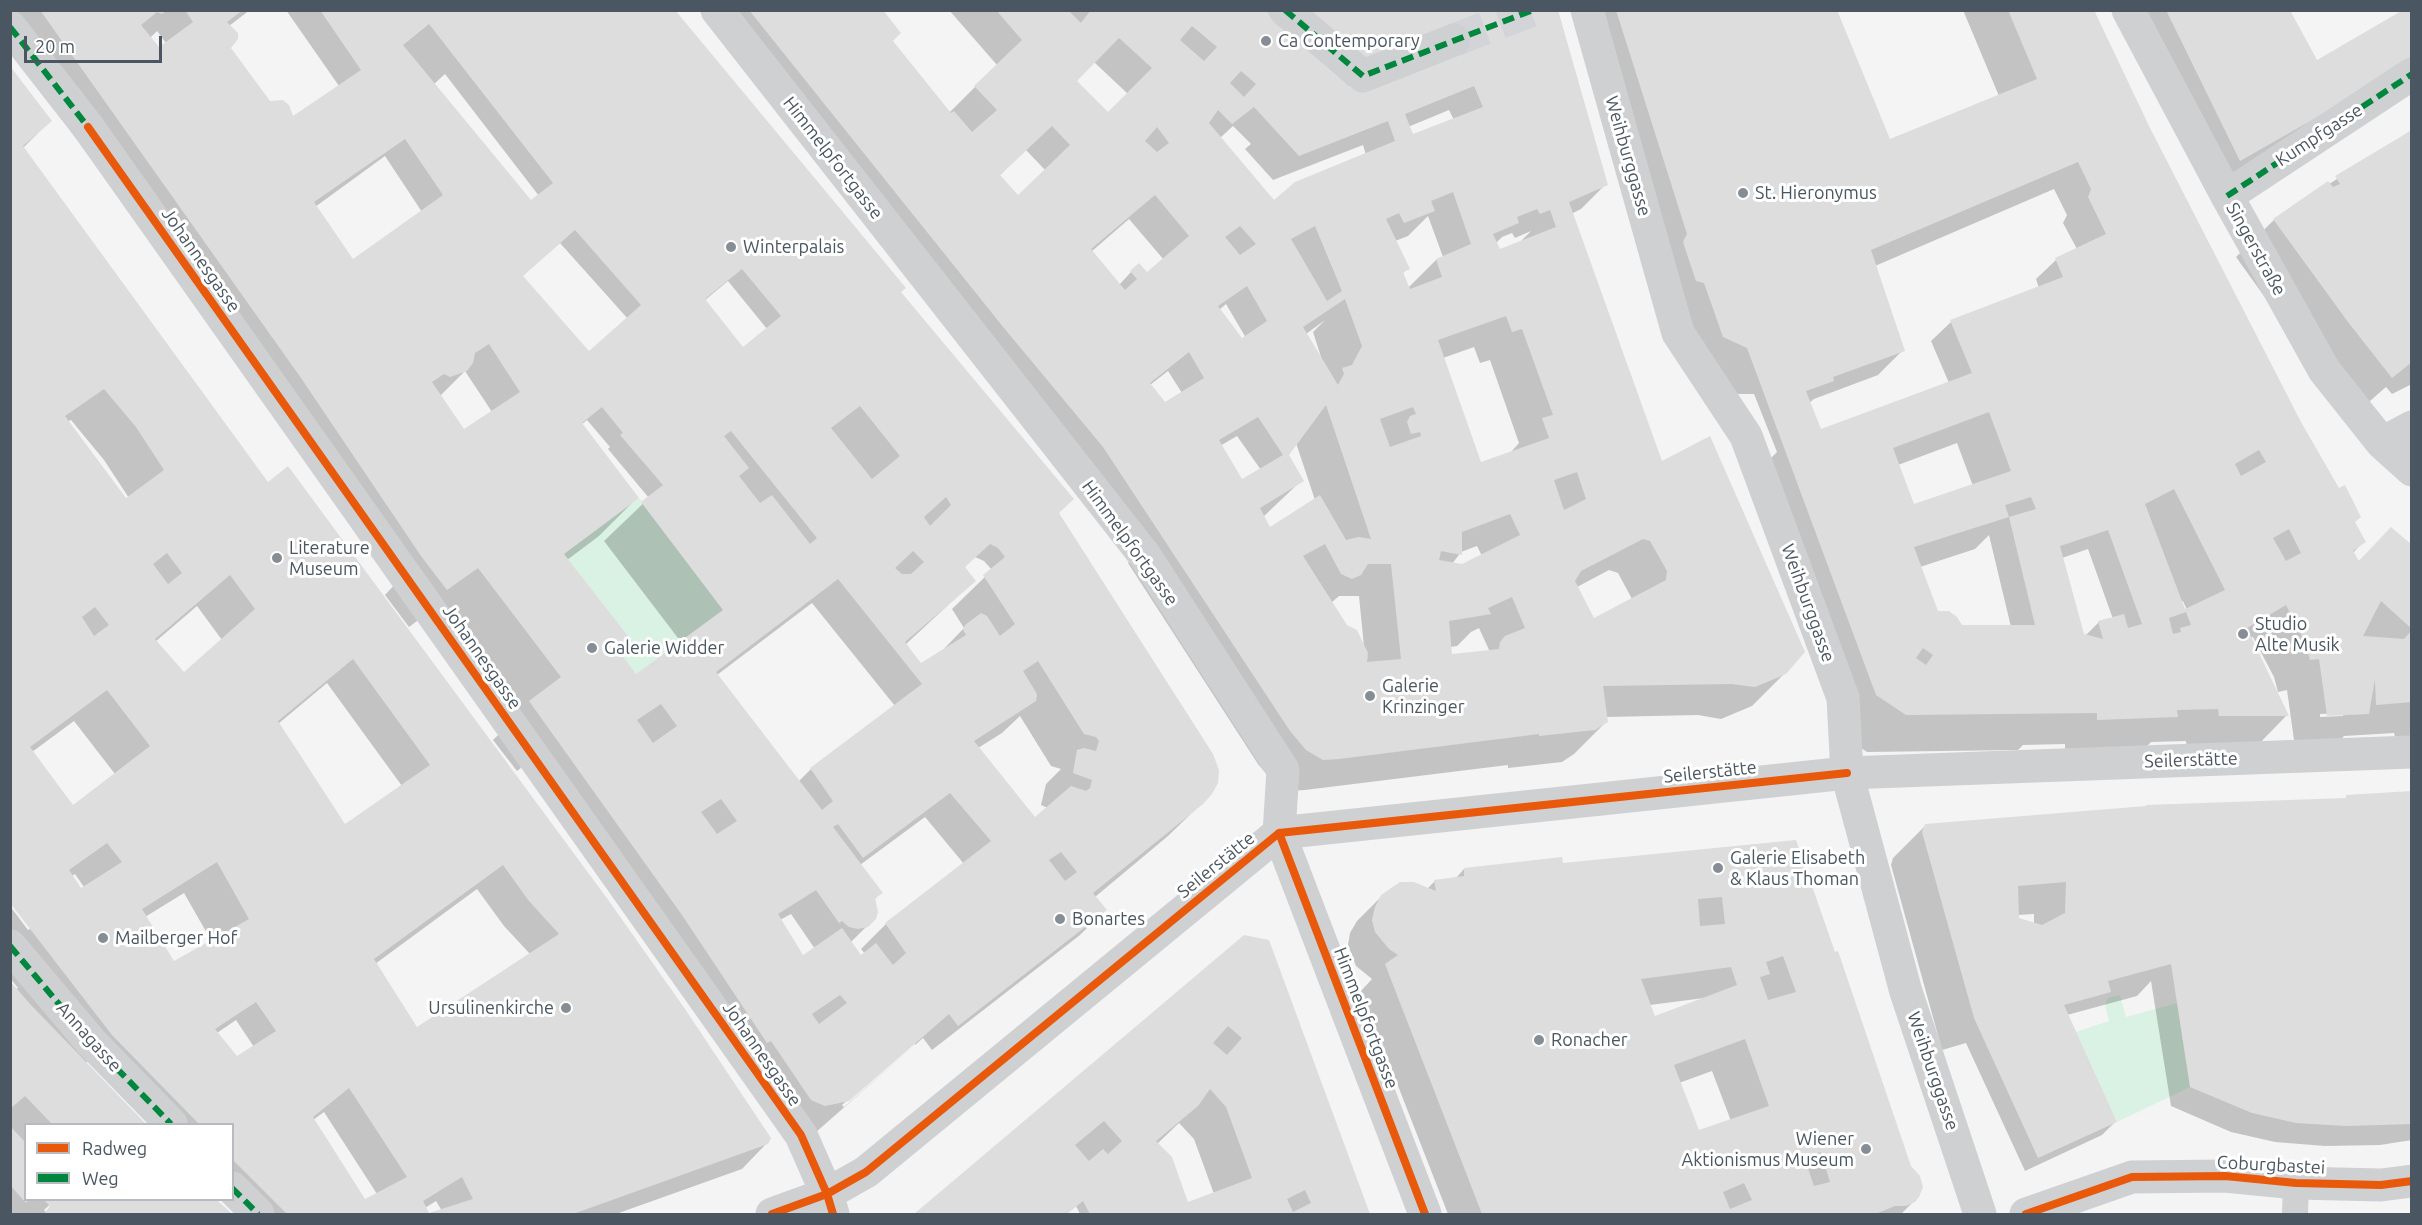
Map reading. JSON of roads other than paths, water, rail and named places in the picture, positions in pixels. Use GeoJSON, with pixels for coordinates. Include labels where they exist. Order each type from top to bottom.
{"type":"FeatureCollection","features":[{"type":"Feature","properties":{"kind":"street","name":"Himmelpfortgasse"},"geometry":{"type":"LineString","coordinates":[[717,10],[1145,556],[1283,770],[1279,833],[1425,1215]]}},
{"type":"Feature","properties":{"kind":"street"},"geometry":{"type":"LineString","coordinates":[[1285,10],[1363,76],[1454,40]]}},
{"type":"Feature","properties":{"kind":"street","name":"Weihburggasse"},"geometry":{"type":"LineString","coordinates":[[1587,10],[1678,333],[1746,436],[1843,698],[1847,773],[1906,992],[1980,1215]]}},
{"type":"Feature","properties":{"kind":"street","name":"Singerstraße"},"geometry":{"type":"LineString","coordinates":[[2128,10],[2227,196],[2324,370],[2382,443],[2412,470]]}},
{"type":"Feature","properties":{"kind":"street","name":"Johannesgasse"},"geometry":{"type":"LineString","coordinates":[[10,27],[88,127],[801,1135],[830,1204]]}},
{"type":"Feature","properties":{"kind":"street","name":"Kumpfgasse"},"geometry":{"type":"LineString","coordinates":[[2227,196],[2412,74]]}},
{"type":"Feature","properties":{"kind":"street"},"geometry":{"type":"LineString","coordinates":[[2382,443],[2412,427]]}},
{"type":"Feature","properties":{"kind":"street","name":"Seilerstätte"},"geometry":{"type":"LineString","coordinates":[[772,1215],[830,1204],[1279,833],[1847,773],[2412,752]]}},
{"type":"Feature","properties":{"kind":"street","name":"Annagasse"},"geometry":{"type":"LineString","coordinates":[[10,946],[91,1042],[169,1123]]}},
{"type":"Feature","properties":{"kind":"street","name":"Coburgbastei"},"geometry":{"type":"LineString","coordinates":[[2026,1215],[2132,1177],[2225,1176],[2295,1199],[2412,1181]]}},
{"type":"Feature","properties":{"kind":"street"},"geometry":{"type":"LineString","coordinates":[[234,1190],[258,1215]]}},
{"type":"Feature","properties":{"kind":"tunnel"},"geometry":{"type":"LineString","coordinates":[[1454,40],[1533,10]]}},
{"type":"Feature","properties":{"kind":"place","name":"Ca Contemporary"},"geometry":{"type":"Point","coordinates":[1266,41]}},
{"type":"Feature","properties":{"kind":"place","name":"St. Hieronymus"},"geometry":{"type":"Point","coordinates":[1743,193]}},
{"type":"Feature","properties":{"kind":"place","name":"Winterpalais"},"geometry":{"type":"Point","coordinates":[731,247]}},
{"type":"Feature","properties":{"kind":"place","name":"Literature Museum"},"geometry":{"type":"Point","coordinates":[277,558]}},
{"type":"Feature","properties":{"kind":"place","name":"Studio Alte Musik"},"geometry":{"type":"Point","coordinates":[2243,634]}},
{"type":"Feature","properties":{"kind":"place","name":"Galerie Widder"},"geometry":{"type":"Point","coordinates":[592,648]}},
{"type":"Feature","properties":{"kind":"place","name":"Galerie Krinzinger"},"geometry":{"type":"Point","coordinates":[1370,696]}},
{"type":"Feature","properties":{"kind":"place","name":"Galerie Elisabeth & Klaus Thoman"},"geometry":{"type":"Point","coordinates":[1718,868]}},
{"type":"Feature","properties":{"kind":"place","name":"Bonartes"},"geometry":{"type":"Point","coordinates":[1060,919]}},
{"type":"Feature","properties":{"kind":"place","name":"Mailberger Hof"},"geometry":{"type":"Point","coordinates":[103,938]}},
{"type":"Feature","properties":{"kind":"place","name":"Ursulinenkirche"},"geometry":{"type":"Point","coordinates":[566,1008]}},
{"type":"Feature","properties":{"kind":"place","name":"Ronacher"},"geometry":{"type":"Point","coordinates":[1539,1040]}},
{"type":"Feature","properties":{"kind":"place","name":"Wiener Aktionismus Museum"},"geometry":{"type":"Point","coordinates":[1866,1149]}}]}
